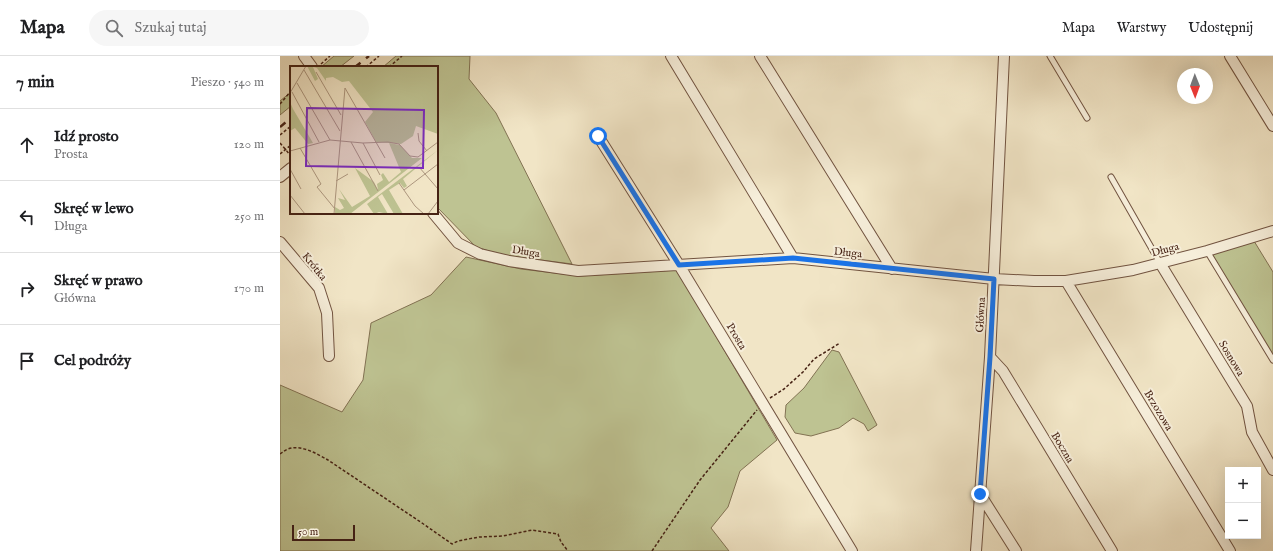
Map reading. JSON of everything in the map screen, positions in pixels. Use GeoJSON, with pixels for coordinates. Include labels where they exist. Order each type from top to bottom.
{"type":"FeatureCollection","features":[{"type":"Feature","properties":{"kind":"street"},"geometry":{"type":"LineString","coordinates":[[304,56],[311,66]]}},
{"type":"Feature","properties":{"kind":"street"},"geometry":{"type":"LineString","coordinates":[[671,56],[793,258]]}},
{"type":"Feature","properties":{"kind":"street"},"geometry":{"type":"LineString","coordinates":[[760,56],[892,269]]}},
{"type":"Feature","properties":{"kind":"street","name":"Główna"},"geometry":{"type":"LineString","coordinates":[[976,551],[990,357],[1004,56]]}},
{"type":"Feature","properties":{"kind":"street"},"geometry":{"type":"LineString","coordinates":[[1230,56],[1273,126]]}},
{"type":"Feature","properties":{"kind":"street","name":"Prosta"},"geometry":{"type":"LineString","coordinates":[[598,136],[763,402],[852,551]]}},
{"type":"Feature","properties":{"kind":"street"},"geometry":{"type":"LineString","coordinates":[[280,177],[290,169]]}},
{"type":"Feature","properties":{"kind":"street","name":"Długa"},"geometry":{"type":"LineString","coordinates":[[434,214],[458,243],[480,254],[509,262],[578,271],[793,258],[994,279],[1034,281],[1066,281],[1133,270],[1207,251],[1273,231]]}},
{"type":"Feature","properties":{"kind":"street","name":"Krótka"},"geometry":{"type":"LineString","coordinates":[[280,242],[319,288],[327,313],[329,356]]}},
{"type":"Feature","properties":{"kind":"street","name":"Sosnowa"},"geometry":{"type":"LineString","coordinates":[[1160,263],[1248,406],[1252,432],[1273,470]]}},
{"type":"Feature","properties":{"kind":"street","name":"Brzozowa"},"geometry":{"type":"LineString","coordinates":[[1066,281],[1230,551]]}},
{"type":"Feature","properties":{"kind":"street","name":"Boczna"},"geometry":{"type":"LineString","coordinates":[[990,357],[1003,371],[1112,551]]}},
{"type":"Feature","properties":{"kind":"street"},"geometry":{"type":"LineString","coordinates":[[980,494],[1016,551]]}},
{"type":"Feature","properties":{"kind":"lane"},"geometry":{"type":"LineString","coordinates":[[1050,56],[1087,118]]}},
{"type":"Feature","properties":{"kind":"lane"},"geometry":{"type":"LineString","coordinates":[[1111,176],[1160,263]]}},
{"type":"Feature","properties":{"kind":"lane"},"geometry":{"type":"LineString","coordinates":[[1207,251],[1273,360]]}},
{"type":"Feature","properties":{"kind":"path"},"geometry":{"type":"LineString","coordinates":[[318,66],[330,56]]}},
{"type":"Feature","properties":{"kind":"path"},"geometry":{"type":"LineString","coordinates":[[367,66],[379,56]]}},
{"type":"Feature","properties":{"kind":"path"},"geometry":{"type":"LineString","coordinates":[[390,66],[402,56]]}},
{"type":"Feature","properties":{"kind":"path"},"geometry":{"type":"LineString","coordinates":[[280,104],[290,92]]}},
{"type":"Feature","properties":{"kind":"path"},"geometry":{"type":"LineString","coordinates":[[280,135],[290,127]]}},
{"type":"Feature","properties":{"kind":"path"},"geometry":{"type":"LineString","coordinates":[[280,144],[290,155]]}},
{"type":"Feature","properties":{"kind":"path"},"geometry":{"type":"LineString","coordinates":[[280,154],[290,146]]}},
{"type":"Feature","properties":{"kind":"path"},"geometry":{"type":"LineString","coordinates":[[652,551],[700,480],[763,402],[784,389],[803,372],[814,359],[840,343]]}},
{"type":"Feature","properties":{"kind":"path"},"geometry":{"type":"LineString","coordinates":[[280,454],[288,448],[311,451],[328,460],[452,544],[458,541],[479,537],[503,536],[532,530],[558,534],[561,542],[568,551]]}},
{"type":"Feature","properties":{"kind":"green space"},"geometry":{"type":"Polygon","coordinates":[[[334,56],[354,56],[341,66],[322,66],[334,56]]]}},
{"type":"Feature","properties":{"kind":"green space"},"geometry":{"type":"Polygon","coordinates":[[[396,56],[470,56],[469,79],[496,113],[572,264],[502,255],[476,247],[438,208],[438,66],[384,66],[396,56]]]}},
{"type":"Feature","properties":{"kind":"green space"},"geometry":{"type":"Polygon","coordinates":[[[290,93],[290,107],[280,115],[280,101],[290,93]]]}},
{"type":"Feature","properties":{"kind":"green space"},"geometry":{"type":"Polygon","coordinates":[[[1254,241],[1273,272],[1273,356],[1211,254],[1254,241]]]}},
{"type":"Feature","properties":{"kind":"green space"},"geometry":{"type":"Polygon","coordinates":[[[466,257],[521,269],[580,276],[677,270],[777,440],[740,471],[728,507],[711,528],[729,551],[280,551],[280,385],[342,412],[363,380],[371,323],[431,295],[466,257]]]}},
{"type":"Feature","properties":{"kind":"green space"},"geometry":{"type":"Polygon","coordinates":[[[832,350],[839,352],[877,425],[868,431],[864,424],[853,418],[839,428],[811,436],[795,433],[785,417],[786,405],[804,388],[832,350]]]}},
{"type":"Feature","properties":{"kind":"railway"},"geometry":{"type":"LineString","coordinates":[[356,66],[369,56]]}},
{"type":"Feature","properties":{"kind":"railway"},"geometry":{"type":"LineString","coordinates":[[280,127],[290,119]]}},
{"type":"Feature","properties":{"kind":"route"},"geometry":{"type":"LineString","coordinates":[[598,136],[679,265],[793,258],[994,279],[980,494]]}}]}
